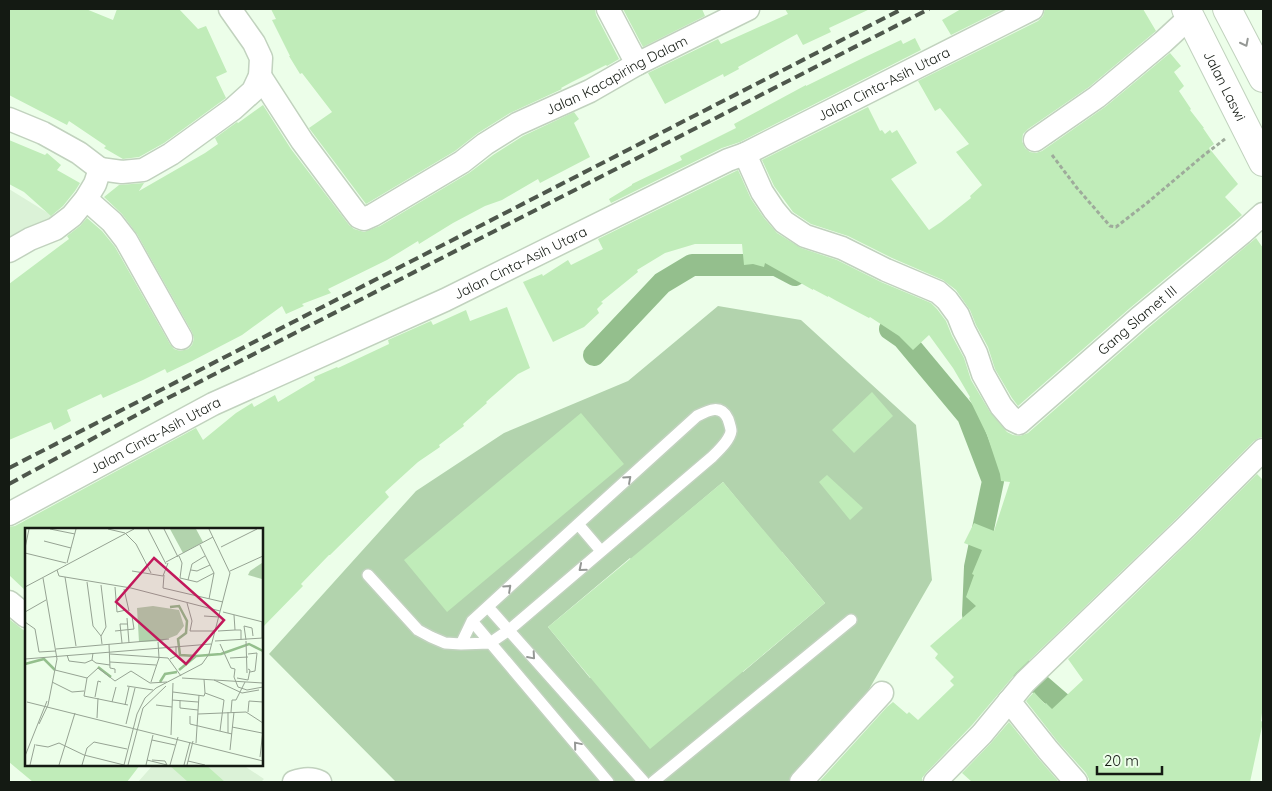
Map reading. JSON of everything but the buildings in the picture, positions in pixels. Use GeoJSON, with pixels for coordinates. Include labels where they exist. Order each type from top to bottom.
{"type":"FeatureCollection","features":[{"type":"Feature","properties":{"kind":"main road"},"geometry":{"type":"LineString","coordinates":[[1227,9],[1263,78]]}},
{"type":"Feature","properties":{"kind":"main road","name":"Jalan Laswi"},"geometry":{"type":"LineString","coordinates":[[1188,13],[1263,162]]}},
{"type":"Feature","properties":{"kind":"street"},"geometry":{"type":"LineString","coordinates":[[9,119],[43,132],[79,152],[100,169],[122,172],[143,170],[171,154],[233,109],[253,91],[260,76],[261,58],[254,43],[230,9]]}},
{"type":"Feature","properties":{"kind":"street"},"geometry":{"type":"LineString","coordinates":[[608,9],[637,64]]}},
{"type":"Feature","properties":{"kind":"street","name":"Jalan Kacapiring Dalam"},"geometry":{"type":"LineString","coordinates":[[260,76],[302,141],[359,217],[364,219],[462,162],[485,144],[517,124],[590,91],[637,64],[748,9]]}},
{"type":"Feature","properties":{"kind":"street","name":"Jalan Cinta-Asih Utara"},"geometry":{"type":"LineString","coordinates":[[9,514],[223,400],[445,300],[728,160],[744,154],[1032,9]]}},
{"type":"Feature","properties":{"kind":"street"},"geometry":{"type":"LineString","coordinates":[[1035,140],[1097,96],[1163,42],[1188,13]]}},
{"type":"Feature","properties":{"kind":"street","name":"Gang Slamet III"},"geometry":{"type":"LineString","coordinates":[[744,154],[762,192],[784,222],[805,236],[842,248],[886,270],[938,292],[947,300],[958,315],[976,352],[983,374],[1001,406],[1013,420],[1019,423],[1139,318],[1263,214]]}},
{"type":"Feature","properties":{"kind":"street"},"geometry":{"type":"LineString","coordinates":[[9,251],[30,239],[55,229],[72,216],[95,184],[100,169]]}},
{"type":"Feature","properties":{"kind":"street"},"geometry":{"type":"LineString","coordinates":[[86,199],[112,222],[126,240],[181,338]]}},
{"type":"Feature","properties":{"kind":"street"},"geometry":{"type":"LineString","coordinates":[[935,782],[982,734],[1025,682],[1263,450]]}},
{"type":"Feature","properties":{"kind":"street"},"geometry":{"type":"LineString","coordinates":[[9,602],[25,615]]}},
{"type":"Feature","properties":{"kind":"street"},"geometry":{"type":"LineString","coordinates":[[801,782],[882,693]]}},
{"type":"Feature","properties":{"kind":"street"},"geometry":{"type":"LineString","coordinates":[[1010,701],[1076,782]]}},
{"type":"Feature","properties":{"kind":"street"},"geometry":{"type":"LineString","coordinates":[[294,782],[302,779],[318,780],[320,782]]}},
{"type":"Feature","properties":{"kind":"lane"},"geometry":{"type":"LineString","coordinates":[[368,575],[418,630],[444,643],[461,644],[490,643],[508,630],[712,457],[725,444],[731,431],[725,413],[715,409],[697,416],[472,621],[461,644]]}},
{"type":"Feature","properties":{"kind":"lane"},"geometry":{"type":"LineString","coordinates":[[578,524],[601,551]]}},
{"type":"Feature","properties":{"kind":"lane"},"geometry":{"type":"LineString","coordinates":[[488,606],[644,782]]}},
{"type":"Feature","properties":{"kind":"lane"},"geometry":{"type":"LineString","coordinates":[[653,782],[851,620]]}},
{"type":"Feature","properties":{"kind":"lane"},"geometry":{"type":"LineString","coordinates":[[472,621],[608,782]]}},
{"type":"Feature","properties":{"kind":"path"},"geometry":{"type":"LineString","coordinates":[[1035,140],[1041,148],[1048,151],[1110,226],[1116,227],[1204,155],[1244,126]]}},
{"type":"Feature","properties":{"kind":"shaded area"},"geometry":{"type":"Polygon","coordinates":[[[9,189],[56,218],[9,255],[9,189]]]}},
{"type":"Feature","properties":{"kind":"shaded area"},"geometry":{"type":"Polygon","coordinates":[[[718,306],[801,320],[916,425],[932,580],[823,769],[809,782],[396,782],[269,654],[416,491],[504,433],[628,381],[718,306]],[[723,482],[641,551],[765,533],[723,482]],[[782,552],[700,621],[743,672],[825,603],[782,552]],[[630,558],[548,627],[590,678],[673,610],[630,558]]]}},
{"type":"Feature","properties":{"kind":"shaded area"},"geometry":{"type":"Polygon","coordinates":[[[152,766],[244,766],[264,779],[261,782],[138,782],[152,766]]]}},
{"type":"Feature","properties":{"kind":"waterway"},"geometry":{"type":"LineString","coordinates":[[594,355],[662,283],[692,265],[776,265],[795,275]]}},
{"type":"Feature","properties":{"kind":"waterway"},"geometry":{"type":"LineString","coordinates":[[890,329],[903,338],[968,416],[993,481],[975,567],[973,615],[989,634]]}},
{"type":"Feature","properties":{"kind":"waterway"},"geometry":{"type":"LineString","coordinates":[[1015,663],[1082,721]]}},
{"type":"Feature","properties":{"kind":"railway"},"geometry":{"type":"LineString","coordinates":[[9,468],[902,9]]}},
{"type":"Feature","properties":{"kind":"railway"},"geometry":{"type":"LineString","coordinates":[[9,484],[164,400],[929,9]]}}]}
